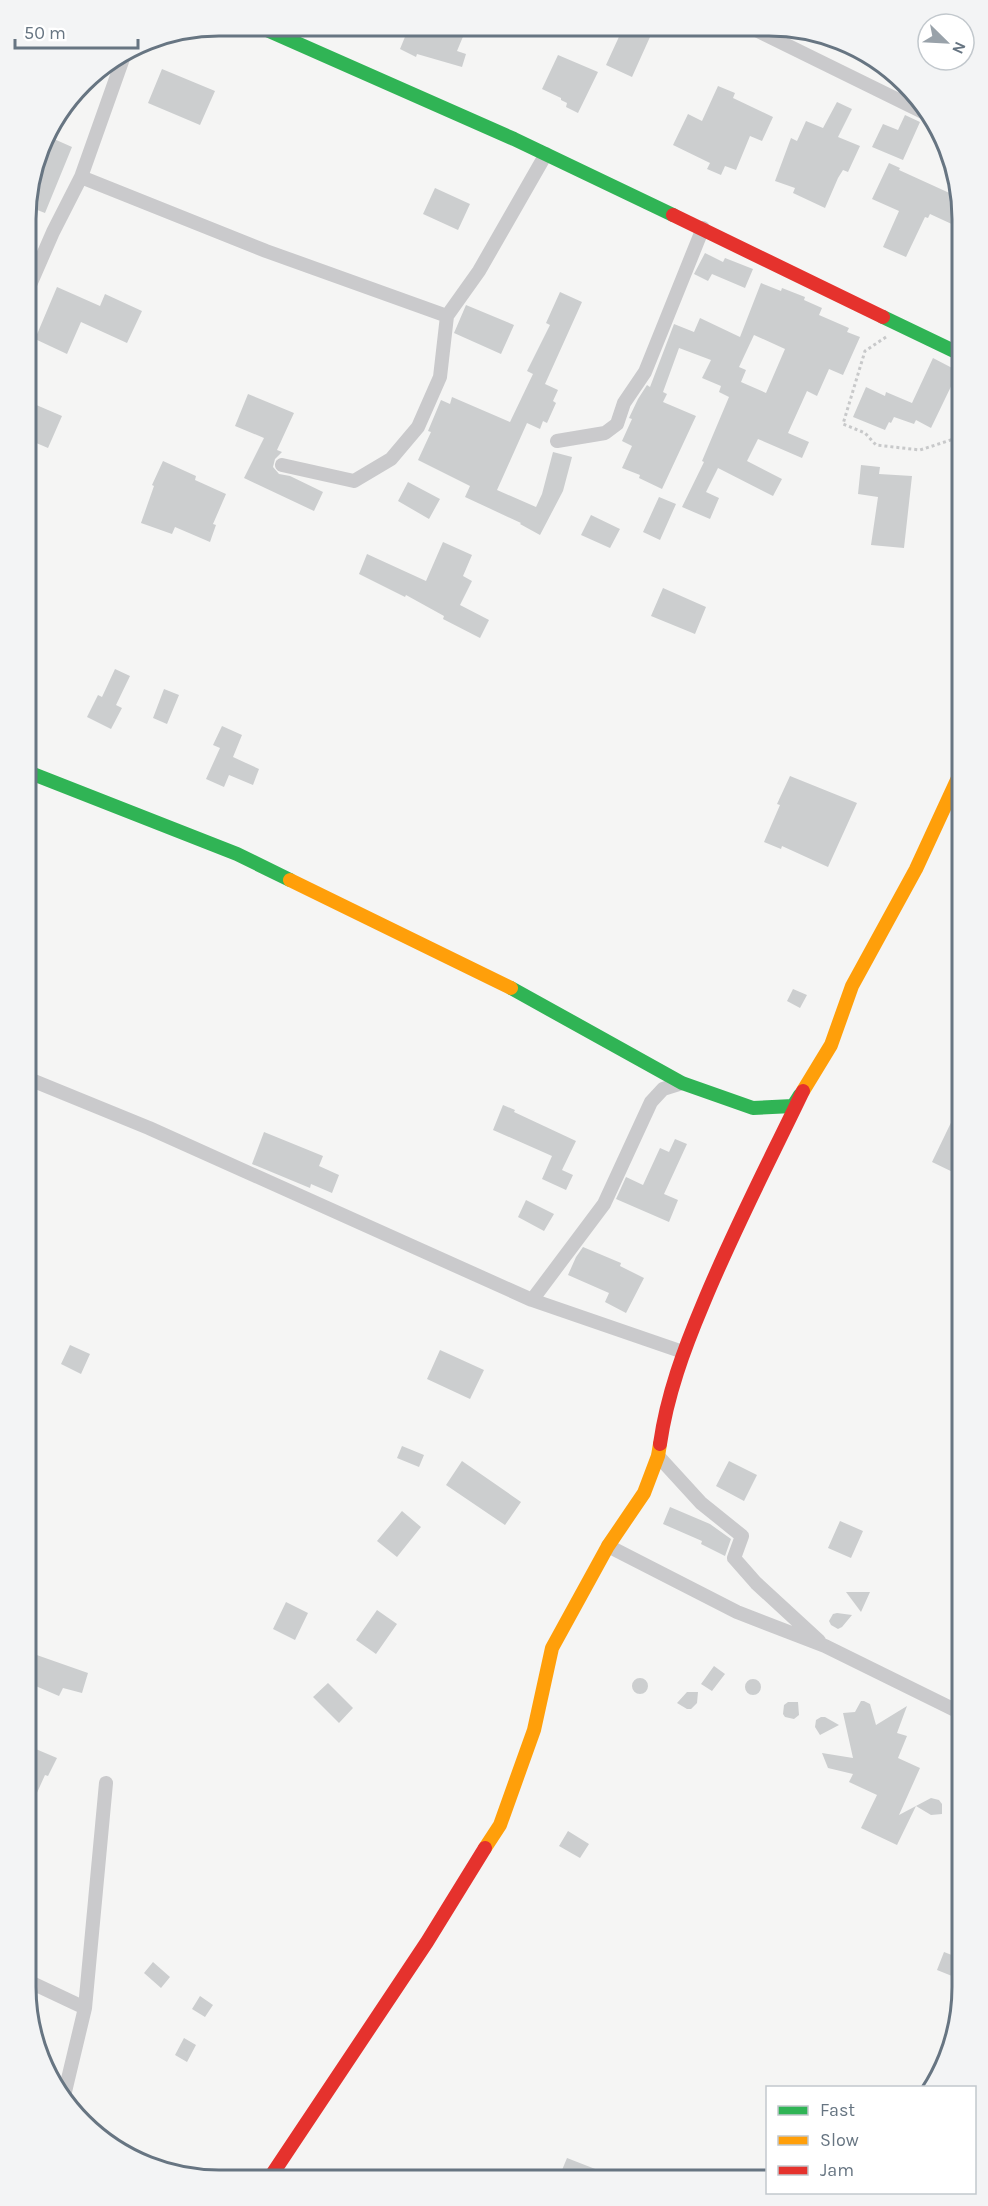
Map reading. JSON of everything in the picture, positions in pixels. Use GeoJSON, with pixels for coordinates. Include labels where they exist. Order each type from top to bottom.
{"type":"FeatureCollection","features":[{"type":"Feature","properties":{"kind":"street"},"geometry":{"type":"LineString","coordinates":[[280,36],[546,154],[952,350]]}},
{"type":"Feature","properties":{"kind":"street"},"geometry":{"type":"LineString","coordinates":[[768,36],[914,108]]}},
{"type":"Feature","properties":{"kind":"street"},"geometry":{"type":"LineString","coordinates":[[36,271],[53,231],[81,177],[121,65]]}},
{"type":"Feature","properties":{"kind":"street"},"geometry":{"type":"LineString","coordinates":[[282,465],[354,482],[391,459],[418,427],[440,376],[447,316],[479,271],[546,154]]}},
{"type":"Feature","properties":{"kind":"street"},"geometry":{"type":"LineString","coordinates":[[81,177],[266,252],[447,316]]}},
{"type":"Feature","properties":{"kind":"street"},"geometry":{"type":"LineString","coordinates":[[557,441],[605,433],[617,424],[624,403],[645,372],[703,228]]}},
{"type":"Feature","properties":{"kind":"street"},"geometry":{"type":"LineString","coordinates":[[36,775],[237,854],[488,975],[682,1083],[753,1108],[793,1106],[803,1091],[831,1045],[852,986],[916,869],[952,791]]}},
{"type":"Feature","properties":{"kind":"street"},"geometry":{"type":"LineString","coordinates":[[36,1082],[149,1128],[532,1300],[683,1352]]}},
{"type":"Feature","properties":{"kind":"street"},"geometry":{"type":"LineString","coordinates":[[532,1300],[604,1204],[651,1102],[663,1089],[682,1083]]}},
{"type":"Feature","properties":{"kind":"street"},"geometry":{"type":"LineString","coordinates":[[275,2170],[427,1942],[500,1826],[534,1730],[552,1648],[609,1545],[644,1493],[658,1456],[663,1422],[683,1352],[722,1257],[803,1091]]}},
{"type":"Feature","properties":{"kind":"street"},"geometry":{"type":"LineString","coordinates":[[658,1456],[701,1503],[742,1536],[734,1558],[756,1584],[825,1646]]}},
{"type":"Feature","properties":{"kind":"street"},"geometry":{"type":"LineString","coordinates":[[609,1545],[737,1612],[825,1646],[952,1709]]}},
{"type":"Feature","properties":{"kind":"street"},"geometry":{"type":"LineString","coordinates":[[66,2086],[85,2008],[106,1783]]}},
{"type":"Feature","properties":{"kind":"street"},"geometry":{"type":"LineString","coordinates":[[36,1985],[85,2008]]}},
{"type":"Feature","properties":{"kind":"path"},"geometry":{"type":"LineString","coordinates":[[903,326],[865,351],[843,424],[865,433],[876,445],[920,450],[952,440]]}},
{"type":"Feature","properties":{"kind":"building"},"geometry":{"type":"Polygon","coordinates":[[[405,36],[463,36],[457,51],[466,54],[462,67],[417,54],[416,57],[400,49],[405,36]]]}},
{"type":"Feature","properties":{"kind":"building"},"geometry":{"type":"Polygon","coordinates":[[[619,36],[650,36],[632,77],[606,65],[619,36]]]}},
{"type":"Feature","properties":{"kind":"building"},"geometry":{"type":"Polygon","coordinates":[[[558,55],[598,72],[578,113],[566,107],[567,103],[561,98],[542,89],[558,55]]]}},
{"type":"Feature","properties":{"kind":"building"},"geometry":{"type":"Polygon","coordinates":[[[162,69],[215,91],[200,125],[148,103],[162,69]]]}},
{"type":"Feature","properties":{"kind":"building"},"geometry":{"type":"Polygon","coordinates":[[[718,86],[735,93],[733,98],[773,117],[762,141],[750,136],[736,170],[725,166],[721,175],[707,169],[710,163],[673,145],[688,114],[702,121],[718,86]]]}},
{"type":"Feature","properties":{"kind":"building"},"geometry":{"type":"Polygon","coordinates":[[[837,102],[852,109],[838,137],[860,146],[848,172],[843,170],[838,178],[825,208],[793,193],[795,188],[775,181],[791,138],[797,141],[806,121],[823,128],[837,102]]]}},
{"type":"Feature","properties":{"kind":"building"},"geometry":{"type":"Polygon","coordinates":[[[905,115],[920,122],[903,160],[872,147],[883,124],[898,130],[905,115]]]}},
{"type":"Feature","properties":{"kind":"building"},"geometry":{"type":"Polygon","coordinates":[[[55,139],[72,147],[45,213],[36,210],[36,207],[46,160],[55,139]]]}},
{"type":"Feature","properties":{"kind":"building"},"geometry":{"type":"Polygon","coordinates":[[[889,163],[900,168],[899,170],[950,193],[952,224],[930,214],[928,218],[925,217],[906,257],[883,247],[899,211],[872,199],[889,163]]]}},
{"type":"Feature","properties":{"kind":"building"},"geometry":{"type":"Polygon","coordinates":[[[435,188],[470,204],[458,230],[423,214],[435,188]]]}},
{"type":"Feature","properties":{"kind":"building"},"geometry":{"type":"Polygon","coordinates":[[[705,253],[723,262],[725,258],[753,269],[745,288],[712,274],[708,281],[694,274],[705,253]]]}},
{"type":"Feature","properties":{"kind":"building"},"geometry":{"type":"Polygon","coordinates":[[[761,283],[805,297],[804,300],[822,308],[819,315],[849,328],[847,332],[860,337],[843,375],[829,369],[817,396],[807,391],[788,433],[809,442],[802,458],[758,439],[747,461],[782,479],[773,496],[718,468],[706,492],[719,498],[710,519],[682,507],[704,462],[702,461],[729,397],[719,392],[721,386],[702,378],[711,360],[679,348],[663,392],[667,394],[663,402],[696,416],[662,489],[639,478],[640,475],[622,468],[632,446],[622,441],[638,399],[647,385],[650,387],[674,324],[694,332],[700,318],[740,337],[761,283]],[[754,335],[739,367],[746,370],[741,382],[766,393],[785,349],[754,335]]]}},
{"type":"Feature","properties":{"kind":"building"},"geometry":{"type":"Polygon","coordinates":[[[57,287],[100,306],[105,294],[142,311],[127,343],[81,322],[67,354],[36,339],[57,287]]]}},
{"type":"Feature","properties":{"kind":"building"},"geometry":{"type":"Polygon","coordinates":[[[560,292],[582,302],[545,384],[558,390],[553,401],[556,403],[547,423],[543,421],[540,429],[527,423],[497,490],[536,507],[542,494],[553,452],[572,457],[563,491],[540,535],[521,523],[465,497],[470,486],[418,460],[431,432],[428,431],[441,400],[450,404],[452,397],[510,422],[533,374],[527,371],[550,325],[546,323],[560,292]]]}},
{"type":"Feature","properties":{"kind":"building"},"geometry":{"type":"Polygon","coordinates":[[[466,305],[514,325],[501,354],[454,333],[466,305]]]}},
{"type":"Feature","properties":{"kind":"building"},"geometry":{"type":"Polygon","coordinates":[[[933,358],[952,368],[952,384],[931,428],[916,420],[914,424],[894,417],[885,430],[853,417],[866,387],[885,396],[886,392],[912,403],[933,358]]]}},
{"type":"Feature","properties":{"kind":"building"},"geometry":{"type":"Polygon","coordinates":[[[248,394],[294,413],[277,450],[282,452],[275,459],[273,467],[279,474],[290,476],[323,492],[314,511],[244,478],[264,438],[235,426],[248,394]]]}},
{"type":"Feature","properties":{"kind":"building"},"geometry":{"type":"Polygon","coordinates":[[[36,405],[62,416],[48,448],[36,443],[36,405]]]}},
{"type":"Feature","properties":{"kind":"building"},"geometry":{"type":"Polygon","coordinates":[[[163,461],[196,476],[195,480],[226,494],[213,524],[216,525],[210,542],[175,527],[172,534],[141,523],[154,486],[152,485],[163,461]]]}},
{"type":"Feature","properties":{"kind":"building"},"geometry":{"type":"Polygon","coordinates":[[[861,465],[880,467],[879,474],[912,476],[904,548],[871,545],[878,497],[858,494],[861,465]]]}},
{"type":"Feature","properties":{"kind":"building"},"geometry":{"type":"Polygon","coordinates":[[[408,482],[440,499],[429,519],[398,501],[408,482]]]}},
{"type":"Feature","properties":{"kind":"building"},"geometry":{"type":"Polygon","coordinates":[[[659,497],[676,504],[660,540],[643,532],[659,497]]]}},
{"type":"Feature","properties":{"kind":"building"},"geometry":{"type":"Polygon","coordinates":[[[591,515],[620,529],[610,548],[581,535],[591,515]]]}},
{"type":"Feature","properties":{"kind":"building"},"geometry":{"type":"Polygon","coordinates":[[[443,542],[472,555],[463,576],[472,581],[460,605],[489,620],[480,638],[443,619],[444,616],[406,595],[405,597],[359,574],[367,554],[426,581],[443,542]]]}},
{"type":"Feature","properties":{"kind":"building"},"geometry":{"type":"Polygon","coordinates":[[[663,588],[706,607],[695,634],[651,616],[663,588]]]}},
{"type":"Feature","properties":{"kind":"building"},"geometry":{"type":"Polygon","coordinates":[[[115,669],[130,676],[116,705],[122,708],[111,729],[87,717],[98,695],[102,697],[115,669]]]}},
{"type":"Feature","properties":{"kind":"building"},"geometry":{"type":"Polygon","coordinates":[[[164,689],[179,695],[167,724],[153,718],[164,689]]]}},
{"type":"Feature","properties":{"kind":"building"},"geometry":{"type":"Polygon","coordinates":[[[222,726],[242,735],[233,757],[259,769],[253,785],[229,775],[224,787],[206,779],[220,748],[213,745],[222,726]]]}},
{"type":"Feature","properties":{"kind":"building"},"geometry":{"type":"Polygon","coordinates":[[[790,776],[857,803],[828,867],[782,846],[781,849],[764,842],[780,805],[777,804],[790,776]]]}},
{"type":"Feature","properties":{"kind":"building"},"geometry":{"type":"Polygon","coordinates":[[[793,989],[807,995],[800,1008],[787,1001],[793,989]]]}},
{"type":"Feature","properties":{"kind":"building"},"geometry":{"type":"Polygon","coordinates":[[[503,1105],[576,1141],[562,1170],[573,1175],[566,1190],[542,1179],[552,1156],[493,1130],[503,1105]]]}},
{"type":"Feature","properties":{"kind":"building"},"geometry":{"type":"Polygon","coordinates":[[[952,1121],[952,1172],[932,1162],[952,1121]]]}},
{"type":"Feature","properties":{"kind":"building"},"geometry":{"type":"Polygon","coordinates":[[[264,1132],[323,1156],[319,1166],[339,1175],[332,1193],[311,1184],[310,1188],[252,1164],[264,1132]]]}},
{"type":"Feature","properties":{"kind":"building"},"geometry":{"type":"Polygon","coordinates":[[[675,1139],[687,1144],[664,1194],[678,1200],[669,1222],[616,1199],[626,1177],[643,1185],[660,1148],[669,1152],[675,1139]]]}},
{"type":"Feature","properties":{"kind":"building"},"geometry":{"type":"Polygon","coordinates":[[[526,1200],[554,1214],[544,1231],[518,1217],[526,1200]]]}},
{"type":"Feature","properties":{"kind":"building"},"geometry":{"type":"Polygon","coordinates":[[[583,1247],[621,1263],[620,1266],[644,1278],[626,1313],[605,1302],[609,1293],[568,1275],[583,1247]]]}},
{"type":"Feature","properties":{"kind":"building"},"geometry":{"type":"Polygon","coordinates":[[[70,1345],[90,1354],[81,1374],[61,1364],[70,1345]]]}},
{"type":"Feature","properties":{"kind":"building"},"geometry":{"type":"Polygon","coordinates":[[[440,1350],[484,1370],[470,1399],[427,1379],[440,1350]]]}},
{"type":"Feature","properties":{"kind":"building"},"geometry":{"type":"Polygon","coordinates":[[[402,1446],[424,1455],[419,1467],[397,1458],[402,1446]]]}},
{"type":"Feature","properties":{"kind":"building"},"geometry":{"type":"Polygon","coordinates":[[[462,1461],[521,1502],[505,1525],[446,1485],[462,1461]]]}},
{"type":"Feature","properties":{"kind":"building"},"geometry":{"type":"Polygon","coordinates":[[[729,1461],[757,1475],[744,1501],[716,1486],[729,1461]]]}},
{"type":"Feature","properties":{"kind":"building"},"geometry":{"type":"Polygon","coordinates":[[[670,1507],[710,1524],[731,1539],[725,1556],[701,1544],[702,1541],[663,1524],[670,1507]]]}},
{"type":"Feature","properties":{"kind":"building"},"geometry":{"type":"Polygon","coordinates":[[[402,1511],[421,1527],[397,1557],[377,1541],[402,1511]]]}},
{"type":"Feature","properties":{"kind":"building"},"geometry":{"type":"Polygon","coordinates":[[[840,1521],[863,1531],[851,1558],[828,1548],[840,1521]]]}},
{"type":"Feature","properties":{"kind":"building"},"geometry":{"type":"Polygon","coordinates":[[[846,1592],[870,1592],[861,1612],[846,1592]]]}},
{"type":"Feature","properties":{"kind":"building"},"geometry":{"type":"Polygon","coordinates":[[[286,1602],[308,1613],[295,1640],[273,1629],[286,1602]]]}},
{"type":"Feature","properties":{"kind":"building"},"geometry":{"type":"Polygon","coordinates":[[[377,1610],[397,1624],[376,1654],[356,1640],[377,1610]]]}},
{"type":"Feature","properties":{"kind":"building"},"geometry":{"type":"Polygon","coordinates":[[[833,1614],[852,1615],[838,1629],[829,1621],[833,1614]]]}},
{"type":"Feature","properties":{"kind":"building"},"geometry":{"type":"Polygon","coordinates":[[[36,1655],[88,1673],[82,1693],[63,1688],[59,1696],[36,1686],[36,1655]]]}},
{"type":"Feature","properties":{"kind":"building"},"geometry":{"type":"Polygon","coordinates":[[[714,1666],[725,1674],[712,1691],[701,1684],[714,1666]]]}},
{"type":"Feature","properties":{"kind":"building"},"geometry":{"type":"Polygon","coordinates":[[[640,1678],[648,1686],[640,1694],[632,1686],[640,1678]]]}},
{"type":"Feature","properties":{"kind":"building"},"geometry":{"type":"Polygon","coordinates":[[[753,1679],[761,1687],[753,1695],[745,1687],[753,1679]]]}},
{"type":"Feature","properties":{"kind":"building"},"geometry":{"type":"Polygon","coordinates":[[[328,1683],[353,1708],[339,1723],[313,1697],[328,1683]]]}},
{"type":"Feature","properties":{"kind":"building"},"geometry":{"type":"Polygon","coordinates":[[[687,1692],[698,1692],[697,1703],[691,1709],[677,1703],[687,1692]]]}},
{"type":"Feature","properties":{"kind":"building"},"geometry":{"type":"Polygon","coordinates":[[[861,1701],[870,1704],[876,1725],[907,1706],[897,1733],[907,1736],[898,1758],[920,1768],[899,1815],[931,1798],[939,1800],[942,1804],[942,1814],[931,1815],[916,1806],[897,1845],[861,1828],[877,1795],[849,1782],[853,1774],[828,1768],[822,1753],[853,1758],[843,1713],[855,1712],[861,1701]]]}},
{"type":"Feature","properties":{"kind":"building"},"geometry":{"type":"Polygon","coordinates":[[[788,1702],[798,1702],[799,1715],[794,1719],[785,1717],[783,1714],[784,1705],[788,1702]]]}},
{"type":"Feature","properties":{"kind":"building"},"geometry":{"type":"Polygon","coordinates":[[[821,1717],[839,1725],[820,1735],[815,1727],[816,1720],[821,1717]]]}},
{"type":"Feature","properties":{"kind":"building"},"geometry":{"type":"Polygon","coordinates":[[[36,1749],[57,1758],[48,1776],[45,1775],[36,1795],[36,1749]]]}},
{"type":"Feature","properties":{"kind":"building"},"geometry":{"type":"Polygon","coordinates":[[[568,1831],[589,1844],[580,1858],[559,1846],[568,1831]]]}},
{"type":"Feature","properties":{"kind":"building"},"geometry":{"type":"Polygon","coordinates":[[[944,1952],[952,1955],[952,1976],[937,1970],[944,1952]]]}},
{"type":"Feature","properties":{"kind":"building"},"geometry":{"type":"Polygon","coordinates":[[[153,1962],[170,1977],[161,1988],[144,1973],[153,1962]]]}},
{"type":"Feature","properties":{"kind":"building"},"geometry":{"type":"Polygon","coordinates":[[[200,1996],[213,2005],[205,2017],[192,2009],[200,1996]]]}},
{"type":"Feature","properties":{"kind":"building"},"geometry":{"type":"Polygon","coordinates":[[[184,2038],[196,2045],[187,2062],[175,2055],[184,2038]]]}},
{"type":"Feature","properties":{"kind":"building"},"geometry":{"type":"Polygon","coordinates":[[[567,2158],[598,2170],[562,2170],[567,2158]]]}},
{"type":"Feature","properties":{"kind":"traffic: fast"},"geometry":{"type":"LineString","coordinates":[[281,36],[514,139],[673,215]]}},
{"type":"Feature","properties":{"kind":"traffic: fast"},"geometry":{"type":"LineString","coordinates":[[883,317],[952,350]]}},
{"type":"Feature","properties":{"kind":"traffic: fast"},"geometry":{"type":"LineString","coordinates":[[36,775],[237,854],[290,880]]}},
{"type":"Feature","properties":{"kind":"traffic: fast"},"geometry":{"type":"LineString","coordinates":[[511,988],[682,1083],[753,1108],[793,1106],[800,1095]]}},
{"type":"Feature","properties":{"kind":"traffic: slow"},"geometry":{"type":"LineString","coordinates":[[803,1091],[831,1045],[852,986],[916,869],[952,791]]}},
{"type":"Feature","properties":{"kind":"traffic: slow"},"geometry":{"type":"LineString","coordinates":[[290,880],[511,988]]}},
{"type":"Feature","properties":{"kind":"traffic: slow"},"geometry":{"type":"LineString","coordinates":[[485,1848],[500,1825],[534,1730],[552,1648],[608,1546],[644,1493],[658,1456],[660,1444]]}},
{"type":"Feature","properties":{"kind":"traffic: jam"},"geometry":{"type":"LineString","coordinates":[[673,215],[883,317]]}},
{"type":"Feature","properties":{"kind":"traffic: jam"},"geometry":{"type":"LineString","coordinates":[[660,1444],[672,1390],[696,1321],[739,1223],[803,1091]]}},
{"type":"Feature","properties":{"kind":"traffic: jam"},"geometry":{"type":"LineString","coordinates":[[275,2170],[427,1942],[485,1848]]}}]}
